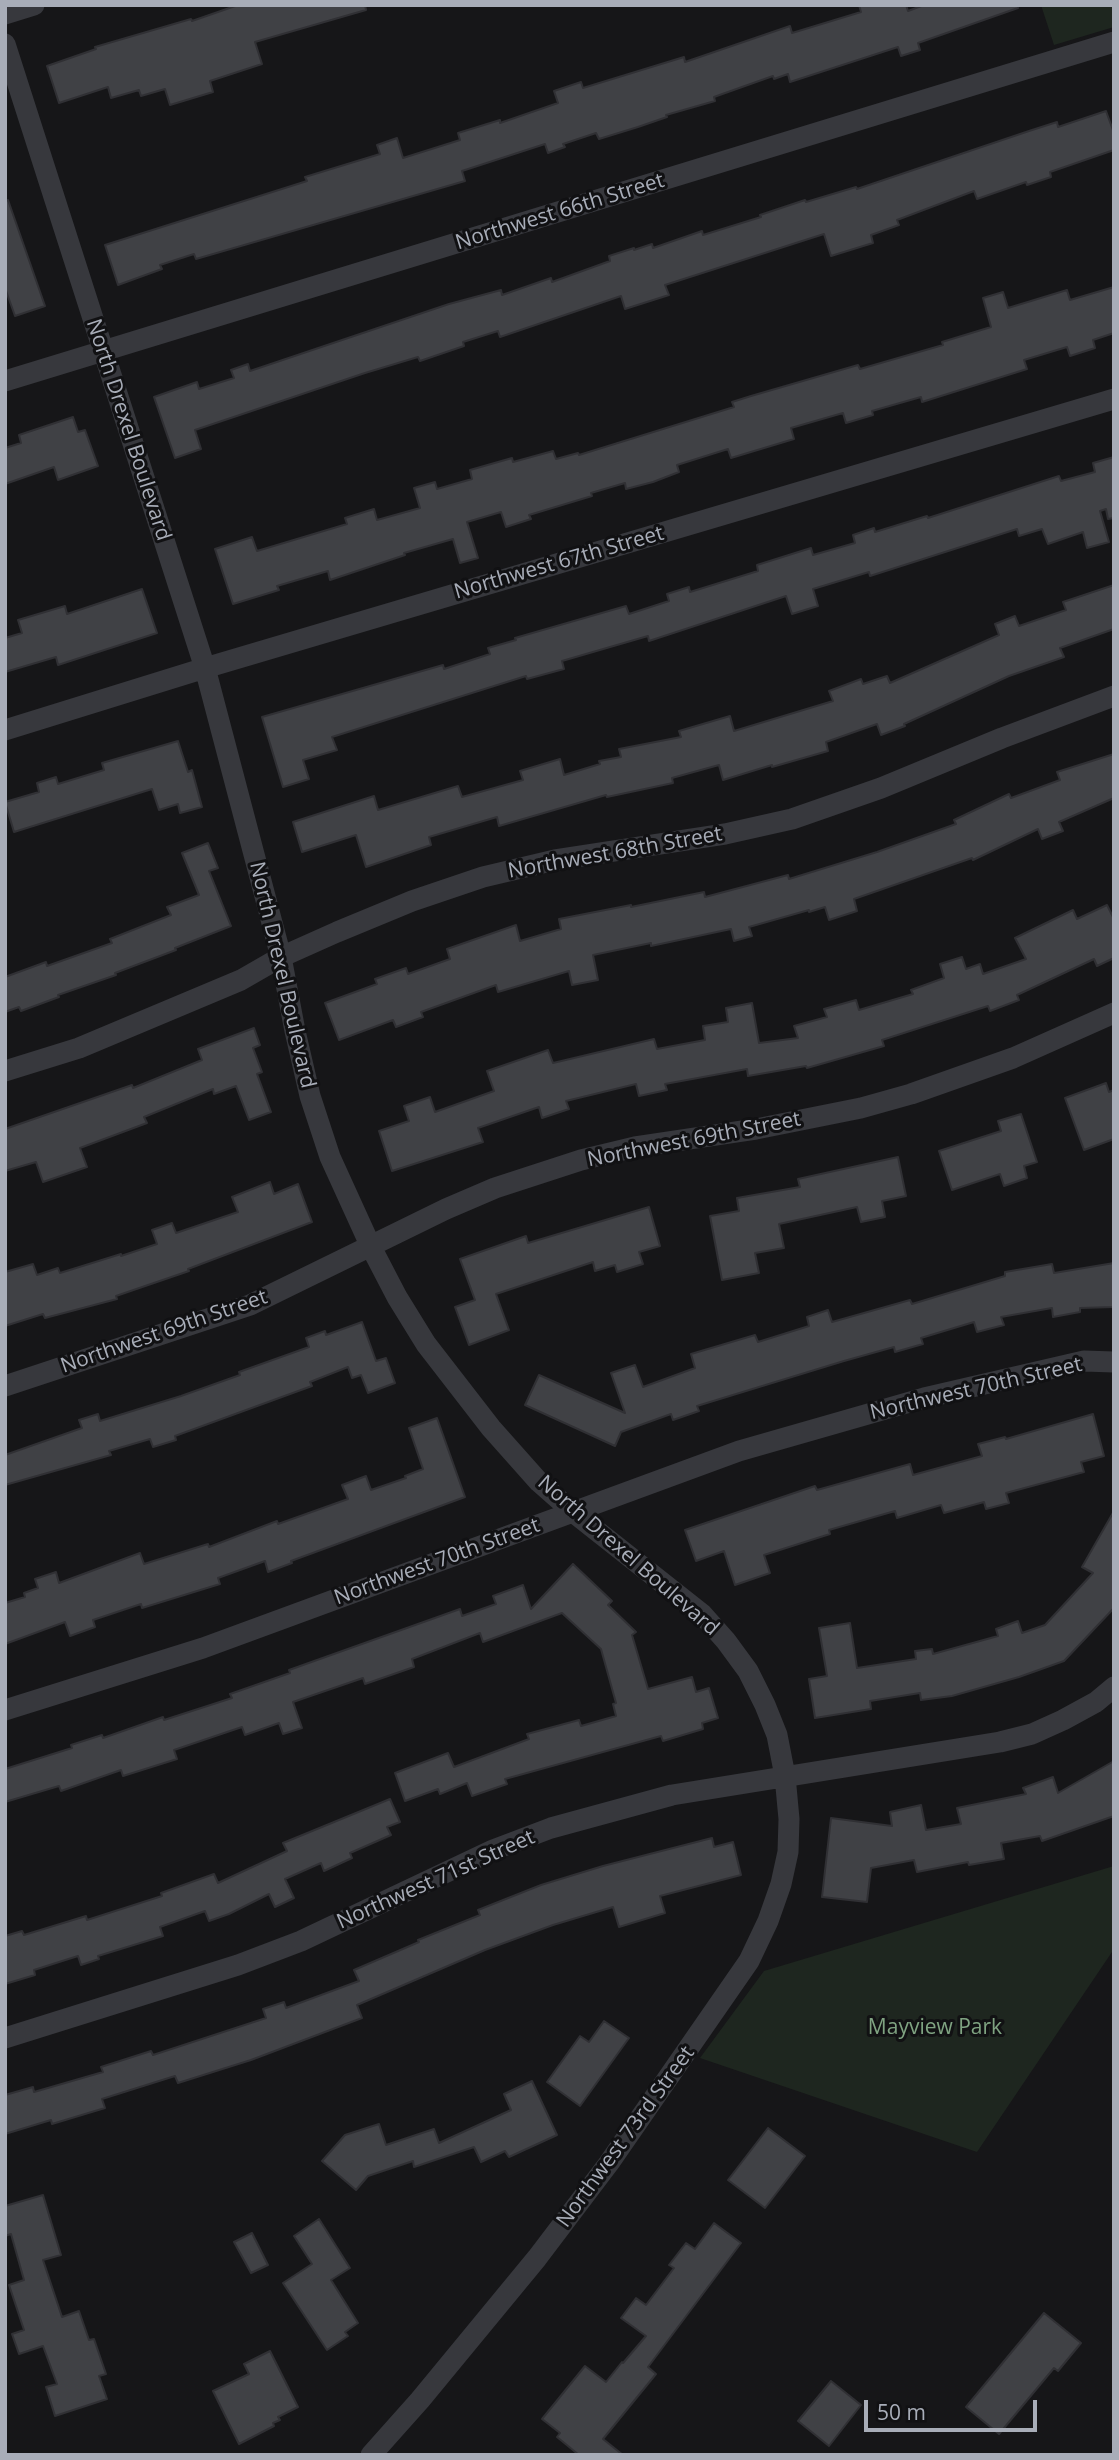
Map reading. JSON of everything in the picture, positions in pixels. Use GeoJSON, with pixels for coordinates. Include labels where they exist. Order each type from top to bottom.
{"type":"FeatureCollection","features":[{"type":"Feature","properties":{"kind":"street"},"geometry":{"type":"LineString","coordinates":[[5,14],[34,5]]}},
{"type":"Feature","properties":{"kind":"street","name":"Northwest 66th Street"},"geometry":{"type":"LineString","coordinates":[[5,381],[1114,41]]}},
{"type":"Feature","properties":{"kind":"street","name":"North Drexel Boulevard"},"geometry":{"type":"LineString","coordinates":[[5,44],[205,668],[281,957],[310,1096],[330,1157],[371,1247],[426,1344],[491,1428],[539,1482],[702,1614],[726,1641],[748,1671],[765,1705],[777,1735],[785,1776]]}},
{"type":"Feature","properties":{"kind":"street","name":"Northwest 67th Street"},"geometry":{"type":"LineString","coordinates":[[5,730],[205,668],[1114,399]]}},
{"type":"Feature","properties":{"kind":"street","name":"Northwest 68th Street"},"geometry":{"type":"LineString","coordinates":[[5,1071],[79,1048],[241,980],[281,957],[412,901],[483,877],[555,860],[725,834],[792,819],[881,788],[1114,696]]}},
{"type":"Feature","properties":{"kind":"street","name":"Northwest 69th Street"},"geometry":{"type":"LineString","coordinates":[[5,1386],[250,1305],[446,1209],[495,1188],[581,1160],[635,1147],[756,1129],[911,1094],[1013,1058],[1114,1013]]}},
{"type":"Feature","properties":{"kind":"street","name":"Northwest 70th Street"},"geometry":{"type":"LineString","coordinates":[[5,1710],[202,1648],[739,1451],[924,1398],[1084,1361],[1114,1362]]}},
{"type":"Feature","properties":{"kind":"street","name":"Northwest 71st Street"},"geometry":{"type":"LineString","coordinates":[[5,2038],[238,1965],[301,1941],[493,1850],[551,1828],[672,1795],[967,1749],[1032,1734],[1085,1708],[1114,1687]]}},
{"type":"Feature","properties":{"kind":"street","name":"Northwest 73rd Street"},"geometry":{"type":"LineString","coordinates":[[371,2455],[537,2258],[610,2163],[748,1961],[768,1921],[781,1884],[788,1852],[789,1819],[785,1776]]}},
{"type":"Feature","properties":{"kind":"green space"},"geometry":{"type":"Polygon","coordinates":[[[1041,5],[1114,5],[1114,27],[1054,45],[1041,5]]]}},
{"type":"Feature","properties":{"kind":"green space","name":"Mayview Park"},"geometry":{"type":"Polygon","coordinates":[[[1114,1866],[1114,1949],[977,2152],[700,2058],[764,1971],[1114,1866]]]}},
{"type":"Feature","properties":{"kind":"building"},"geometry":{"type":"Polygon","coordinates":[[[238,5],[365,5],[366,10],[255,42],[262,64],[210,81],[213,92],[170,105],[165,89],[141,96],[139,90],[111,98],[108,87],[59,103],[47,66],[96,49],[95,47],[191,19],[192,21],[238,5]]]}},
{"type":"Feature","properties":{"kind":"building"},"geometry":{"type":"Polygon","coordinates":[[[859,5],[906,5],[908,11],[924,5],[1017,5],[1018,8],[918,43],[920,50],[901,56],[898,47],[790,82],[788,74],[774,79],[773,76],[714,97],[715,101],[666,115],[667,117],[638,127],[599,139],[596,133],[563,144],[565,147],[548,153],[545,144],[462,171],[465,181],[196,259],[194,254],[160,265],[162,269],[118,285],[105,245],[307,181],[305,177],[380,154],[377,145],[397,138],[403,158],[460,140],[458,133],[500,120],[500,123],[558,103],[554,91],[581,82],[583,88],[684,57],[685,62],[790,26],[792,33],[861,12],[859,5]]]}},
{"type":"Feature","properties":{"kind":"building"},"geometry":{"type":"Polygon","coordinates":[[[1106,111],[1114,133],[1114,150],[1050,172],[1051,177],[1027,185],[1026,182],[977,199],[974,191],[897,220],[899,225],[871,235],[873,243],[831,256],[824,234],[665,285],[669,295],[625,309],[621,296],[500,337],[498,331],[463,342],[464,346],[420,361],[418,357],[365,373],[195,430],[201,449],[175,458],[154,397],[197,382],[199,389],[234,378],[231,370],[248,364],[250,371],[449,304],[501,290],[502,295],[551,278],[552,282],[610,261],[609,256],[634,248],[652,244],[653,248],[702,231],[703,235],[805,200],[806,202],[856,187],[857,189],[1057,122],[1058,127],[1106,111]]]}},
{"type":"Feature","properties":{"kind":"building"},"geometry":{"type":"Polygon","coordinates":[[[8,200],[45,306],[15,316],[5,288],[5,201],[8,200]]]}},
{"type":"Feature","properties":{"kind":"building"},"geometry":{"type":"Polygon","coordinates":[[[1114,287],[1114,333],[1093,340],[1095,348],[1070,356],[1067,347],[1024,360],[1027,369],[922,402],[921,397],[872,411],[873,415],[846,423],[843,413],[791,428],[794,439],[731,458],[728,449],[677,465],[679,472],[653,482],[626,489],[625,483],[591,493],[592,496],[529,515],[531,519],[506,527],[501,512],[467,522],[478,558],[460,563],[453,539],[404,553],[405,555],[330,580],[328,571],[277,586],[279,590],[233,604],[215,549],[252,537],[257,551],[347,524],[345,518],[374,509],[377,520],[420,508],[414,488],[435,482],[437,489],[472,479],[470,470],[512,458],[513,462],[553,451],[556,459],[578,453],[579,455],[734,407],[732,402],[751,396],[858,365],[860,369],[943,345],[942,342],[991,327],[983,298],[1003,292],[1008,308],[1067,290],[1070,300],[1114,287]]]}},
{"type":"Feature","properties":{"kind":"building"},"geometry":{"type":"Polygon","coordinates":[[[73,417],[78,432],[85,430],[98,466],[58,480],[54,467],[5,484],[5,448],[21,443],[19,435],[73,417]]]}},
{"type":"Feature","properties":{"kind":"building"},"geometry":{"type":"Polygon","coordinates":[[[1114,457],[1114,518],[1108,519],[1106,509],[1100,511],[1109,542],[1087,548],[1083,532],[1048,544],[1042,529],[1019,536],[1017,529],[870,576],[869,572],[813,589],[818,606],[792,614],[786,596],[649,641],[648,636],[562,661],[564,669],[527,679],[526,676],[332,737],[337,750],[303,760],[309,779],[283,787],[262,717],[443,665],[444,669],[490,654],[488,648],[516,640],[515,638],[626,606],[629,614],[669,601],[667,594],[689,587],[690,592],[758,571],[757,565],[811,548],[813,555],[855,543],[853,535],[874,528],[875,532],[927,516],[928,518],[1059,476],[1061,481],[1095,472],[1093,463],[1114,457]]]}},
{"type":"Feature","properties":{"kind":"building"},"geometry":{"type":"Polygon","coordinates":[[[1114,585],[1114,629],[1060,648],[1064,657],[1009,676],[881,735],[877,724],[826,742],[828,751],[723,780],[719,765],[672,778],[673,783],[607,797],[606,795],[499,826],[497,817],[429,837],[431,845],[366,867],[356,835],[302,852],[293,822],[374,796],[378,810],[458,786],[462,797],[523,780],[520,771],[560,759],[564,775],[600,764],[599,761],[621,757],[619,749],[681,737],[679,731],[730,716],[734,731],[833,701],[829,691],[861,679],[863,684],[887,676],[890,683],[999,635],[995,624],[1015,616],[1019,626],[1066,610],[1063,602],[1114,585]]]}},
{"type":"Feature","properties":{"kind":"building"},"geometry":{"type":"Polygon","coordinates":[[[142,589],[157,633],[58,665],[56,657],[5,672],[5,638],[22,633],[18,620],[65,606],[67,614],[142,589]]]}},
{"type":"Feature","properties":{"kind":"building"},"geometry":{"type":"Polygon","coordinates":[[[178,741],[188,772],[192,770],[202,807],[180,813],[178,804],[159,810],[152,789],[14,832],[5,802],[39,792],[37,783],[56,777],[58,784],[104,770],[102,763],[178,741]]]}},
{"type":"Feature","properties":{"kind":"building"},"geometry":{"type":"Polygon","coordinates":[[[1114,754],[1114,798],[1059,822],[1063,831],[1042,839],[1038,829],[973,860],[972,858],[854,899],[857,911],[829,920],[825,907],[749,927],[752,936],[734,941],[731,929],[593,955],[598,980],[572,985],[569,971],[498,992],[496,985],[421,1012],[423,1017],[396,1027],[393,1020],[339,1040],[325,1003],[377,984],[375,979],[406,968],[408,974],[450,959],[447,949],[516,925],[520,941],[561,929],[559,919],[704,892],[705,897],[788,875],[789,879],[877,852],[956,824],[954,820],[1009,794],[1011,798],[1060,780],[1057,772],[1114,754]]]}},
{"type":"Feature","properties":{"kind":"building"},"geometry":{"type":"Polygon","coordinates":[[[208,843],[218,868],[209,871],[231,926],[115,973],[116,975],[58,995],[59,997],[21,1011],[19,1007],[5,1012],[5,977],[46,962],[47,966],[112,943],[110,939],[171,915],[167,907],[199,895],[182,853],[208,843]]]}},
{"type":"Feature","properties":{"kind":"building"},"geometry":{"type":"Polygon","coordinates":[[[1107,905],[1114,919],[1114,958],[1097,966],[1094,959],[1017,995],[1019,1000],[990,1011],[988,1006],[882,1040],[884,1046],[807,1068],[806,1066],[748,1076],[747,1069],[665,1084],[667,1090],[639,1096],[636,1084],[566,1101],[569,1109],[542,1118],[539,1107],[478,1128],[483,1142],[392,1171],[379,1131],[409,1121],[404,1106],[430,1097],[435,1112],[494,1091],[487,1071],[548,1050],[553,1063],[654,1039],[657,1049],[705,1040],[703,1026],[728,1022],[726,1008],[752,1003],[759,1043],[798,1038],[794,1026],[827,1017],[824,1009],[856,1000],[859,1010],[913,994],[911,990],[944,978],[940,964],[962,957],[966,969],[980,964],[983,974],[1026,959],[1015,938],[1073,910],[1077,919],[1107,905]]]}},
{"type":"Feature","properties":{"kind":"building"},"geometry":{"type":"Polygon","coordinates":[[[254,1028],[260,1045],[253,1048],[262,1072],[257,1074],[271,1112],[249,1120],[236,1086],[214,1094],[213,1089],[144,1117],[147,1123],[80,1148],[87,1167],[43,1182],[36,1162],[5,1171],[5,1129],[132,1085],[133,1088],[202,1060],[198,1049],[254,1028]]]}},
{"type":"Feature","properties":{"kind":"building"},"geometry":{"type":"Polygon","coordinates":[[[1106,1083],[1109,1092],[1114,1090],[1114,1139],[1084,1150],[1065,1098],[1106,1083]]]}},
{"type":"Feature","properties":{"kind":"building"},"geometry":{"type":"Polygon","coordinates":[[[1021,1114],[1037,1162],[1024,1166],[1027,1178],[1004,1186],[1000,1174],[952,1190],[939,1151],[1001,1131],[998,1121],[1021,1114]]]}},
{"type":"Feature","properties":{"kind":"building"},"geometry":{"type":"Polygon","coordinates":[[[898,1157],[906,1196],[882,1201],[885,1217],[861,1222],[857,1207],[779,1224],[784,1248],[755,1253],[759,1273],[722,1280],[710,1216],[739,1211],[737,1198],[800,1187],[798,1179],[898,1157]]]}},
{"type":"Feature","properties":{"kind":"building"},"geometry":{"type":"Polygon","coordinates":[[[270,1182],[274,1194],[298,1184],[312,1222],[188,1269],[189,1271],[116,1296],[117,1299],[45,1318],[43,1314],[5,1326],[5,1272],[33,1264],[37,1275],[58,1268],[60,1273],[157,1244],[152,1230],[172,1223],[176,1233],[238,1212],[232,1197],[270,1182]]]}},
{"type":"Feature","properties":{"kind":"building"},"geometry":{"type":"Polygon","coordinates":[[[649,1207],[660,1246],[639,1252],[643,1264],[617,1272],[615,1265],[595,1271],[593,1262],[496,1294],[509,1330],[469,1345],[455,1307],[475,1300],[460,1259],[526,1236],[528,1243],[649,1207]]]}},
{"type":"Feature","properties":{"kind":"building"},"geometry":{"type":"Polygon","coordinates":[[[1114,1263],[1114,1307],[1080,1308],[1080,1312],[1053,1317],[1052,1308],[1001,1317],[1004,1325],[977,1332],[974,1322],[921,1338],[923,1344],[895,1352],[894,1347],[697,1406],[699,1411],[673,1420],[671,1414],[621,1432],[615,1446],[525,1405],[539,1375],[625,1413],[611,1373],[635,1365],[643,1387],[695,1368],[691,1354],[755,1335],[758,1342],[809,1326],[807,1317],[828,1310],[832,1322],[910,1300],[912,1304],[1005,1276],[1005,1272],[1052,1264],[1054,1273],[1114,1263]]]}},
{"type":"Feature","properties":{"kind":"building"},"geometry":{"type":"Polygon","coordinates":[[[362,1322],[376,1361],[386,1358],[395,1383],[368,1393],[361,1375],[352,1378],[348,1367],[310,1382],[312,1386],[175,1436],[176,1440],[153,1447],[150,1439],[109,1451],[111,1455],[5,1485],[5,1455],[82,1428],[79,1420],[98,1414],[100,1421],[181,1396],[309,1347],[306,1338],[325,1331],[326,1335],[362,1322]]]}},
{"type":"Feature","properties":{"kind":"building"},"geometry":{"type":"Polygon","coordinates":[[[1093,1414],[1104,1456],[1081,1462],[1084,1472],[1006,1493],[1009,1503],[986,1509],[984,1502],[944,1513],[941,1505],[897,1518],[895,1511],[829,1530],[830,1534],[764,1555],[770,1573],[735,1585],[724,1551],[696,1561],[685,1530],[815,1486],[817,1490],[910,1464],[913,1475],[982,1456],[978,1444],[1005,1437],[1006,1439],[1093,1414]]]}},
{"type":"Feature","properties":{"kind":"building"},"geometry":{"type":"Polygon","coordinates":[[[437,1418],[465,1497],[268,1572],[265,1561],[218,1578],[220,1584],[142,1608],[141,1604],[93,1620],[95,1627],[70,1636],[65,1622],[5,1644],[5,1603],[25,1597],[24,1593],[38,1588],[35,1579],[56,1572],[59,1583],[140,1553],[144,1564],[208,1544],[209,1547],[277,1521],[278,1524],[348,1499],[342,1485],[366,1476],[371,1490],[406,1478],[405,1476],[423,1469],[409,1428],[437,1418]]]}},
{"type":"Feature","properties":{"kind":"building"},"geometry":{"type":"Polygon","coordinates":[[[1114,1511],[1114,1608],[1064,1661],[952,1696],[921,1700],[920,1693],[870,1701],[871,1709],[815,1718],[809,1679],[827,1676],[819,1628],[850,1623],[857,1668],[916,1659],[915,1651],[932,1649],[933,1654],[998,1636],[996,1629],[1018,1621],[1022,1633],[1045,1625],[1093,1573],[1082,1567],[1114,1511]]]}},
{"type":"Feature","properties":{"kind":"building"},"geometry":{"type":"Polygon","coordinates":[[[573,1564],[612,1601],[608,1605],[636,1632],[632,1635],[648,1689],[692,1677],[696,1692],[709,1688],[718,1718],[702,1723],[703,1729],[663,1741],[661,1736],[505,1779],[507,1784],[472,1796],[467,1783],[440,1794],[438,1789],[405,1801],[395,1773],[448,1753],[454,1767],[529,1739],[527,1734],[579,1720],[581,1726],[616,1716],[613,1704],[616,1703],[601,1649],[562,1613],[483,1642],[480,1633],[412,1659],[414,1667],[365,1684],[363,1678],[293,1702],[302,1728],[283,1734],[279,1723],[245,1735],[242,1727],[174,1750],[177,1759],[123,1776],[121,1770],[61,1791],[59,1786],[5,1802],[5,1769],[72,1748],[71,1745],[102,1735],[103,1738],[163,1717],[164,1720],[232,1698],[230,1694],[290,1673],[289,1670],[460,1609],[462,1616],[496,1604],[493,1596],[523,1585],[531,1609],[573,1564]]]}},
{"type":"Feature","properties":{"kind":"building"},"geometry":{"type":"Polygon","coordinates":[[[1114,1761],[1114,1816],[1042,1841],[1040,1836],[1001,1843],[1004,1859],[969,1865],[968,1862],[917,1872],[914,1860],[871,1868],[867,1902],[822,1897],[831,1818],[892,1826],[890,1812],[921,1805],[926,1830],[961,1824],[957,1808],[1026,1794],[1023,1788],[1053,1777],[1058,1793],[1114,1761]]]}},
{"type":"Feature","properties":{"kind":"building"},"geometry":{"type":"Polygon","coordinates":[[[390,1799],[400,1822],[387,1827],[391,1835],[350,1853],[352,1858],[324,1871],[321,1863],[285,1879],[294,1898],[275,1907],[269,1894],[209,1921],[205,1911],[160,1927],[163,1936],[98,1956],[99,1959],[81,1965],[78,1956],[34,1970],[35,1975],[5,1984],[5,1936],[22,1931],[24,1935],[86,1916],[87,1920],[162,1896],[161,1893],[214,1874],[218,1883],[287,1851],[283,1843],[390,1799]]]}},
{"type":"Feature","properties":{"kind":"building"},"geometry":{"type":"Polygon","coordinates":[[[712,1838],[714,1847],[733,1842],[741,1875],[660,1896],[665,1913],[619,1927],[613,1907],[553,1925],[485,1950],[357,2005],[362,2018],[251,2060],[178,2083],[175,2076],[102,2099],[105,2108],[52,2124],[51,2120],[5,2134],[5,2095],[33,2087],[34,2092],[103,2072],[101,2067],[151,2051],[153,2055],[266,2018],[263,2009],[284,2002],[286,2008],[359,1981],[354,1970],[480,1915],[478,1910],[541,1885],[712,1838]]]}},
{"type":"Feature","properties":{"kind":"building"},"geometry":{"type":"Polygon","coordinates":[[[604,2021],[629,2038],[580,2106],[547,2082],[580,2036],[589,2042],[604,2021]]]}},
{"type":"Feature","properties":{"kind":"building"},"geometry":{"type":"Polygon","coordinates":[[[532,2081],[557,2135],[509,2157],[505,2151],[481,2162],[474,2147],[414,2167],[413,2161],[368,2176],[356,2190],[322,2161],[345,2135],[379,2124],[386,2145],[434,2129],[439,2143],[511,2110],[504,2094],[532,2081]]]}},
{"type":"Feature","properties":{"kind":"building"},"geometry":{"type":"Polygon","coordinates":[[[768,2128],[805,2156],[765,2208],[728,2180],[768,2128]]]}},
{"type":"Feature","properties":{"kind":"building"},"geometry":{"type":"Polygon","coordinates":[[[43,2195],[61,2255],[43,2260],[62,2317],[79,2311],[89,2340],[94,2339],[106,2374],[99,2376],[107,2399],[55,2416],[46,2387],[57,2384],[43,2346],[19,2354],[12,2334],[24,2330],[9,2285],[24,2280],[11,2234],[5,2236],[5,2206],[43,2195]]]}},
{"type":"Feature","properties":{"kind":"building"},"geometry":{"type":"Polygon","coordinates":[[[319,2219],[350,2268],[331,2280],[358,2323],[345,2332],[348,2336],[327,2350],[283,2283],[312,2264],[294,2236],[319,2219]]]}},
{"type":"Feature","properties":{"kind":"building"},"geometry":{"type":"Polygon","coordinates":[[[714,2223],[741,2243],[648,2367],[656,2374],[603,2439],[623,2455],[579,2455],[557,2437],[560,2433],[542,2419],[585,2366],[606,2382],[623,2363],[646,2336],[621,2318],[636,2298],[646,2305],[674,2268],[669,2265],[686,2243],[695,2249],[714,2223]]]}},
{"type":"Feature","properties":{"kind":"building"},"geometry":{"type":"Polygon","coordinates":[[[252,2233],[268,2265],[251,2273],[234,2242],[252,2233]]]}},
{"type":"Feature","properties":{"kind":"building"},"geometry":{"type":"Polygon","coordinates":[[[1044,2313],[1081,2343],[1058,2371],[1054,2368],[999,2434],[966,2407],[1044,2313]]]}},
{"type":"Feature","properties":{"kind":"building"},"geometry":{"type":"Polygon","coordinates":[[[270,2351],[298,2407],[278,2417],[280,2420],[273,2423],[274,2426],[239,2444],[213,2391],[249,2374],[244,2364],[270,2351]]]}},
{"type":"Feature","properties":{"kind":"building"},"geometry":{"type":"Polygon","coordinates":[[[831,2381],[861,2405],[829,2446],[798,2421],[831,2381]]]}}]}
